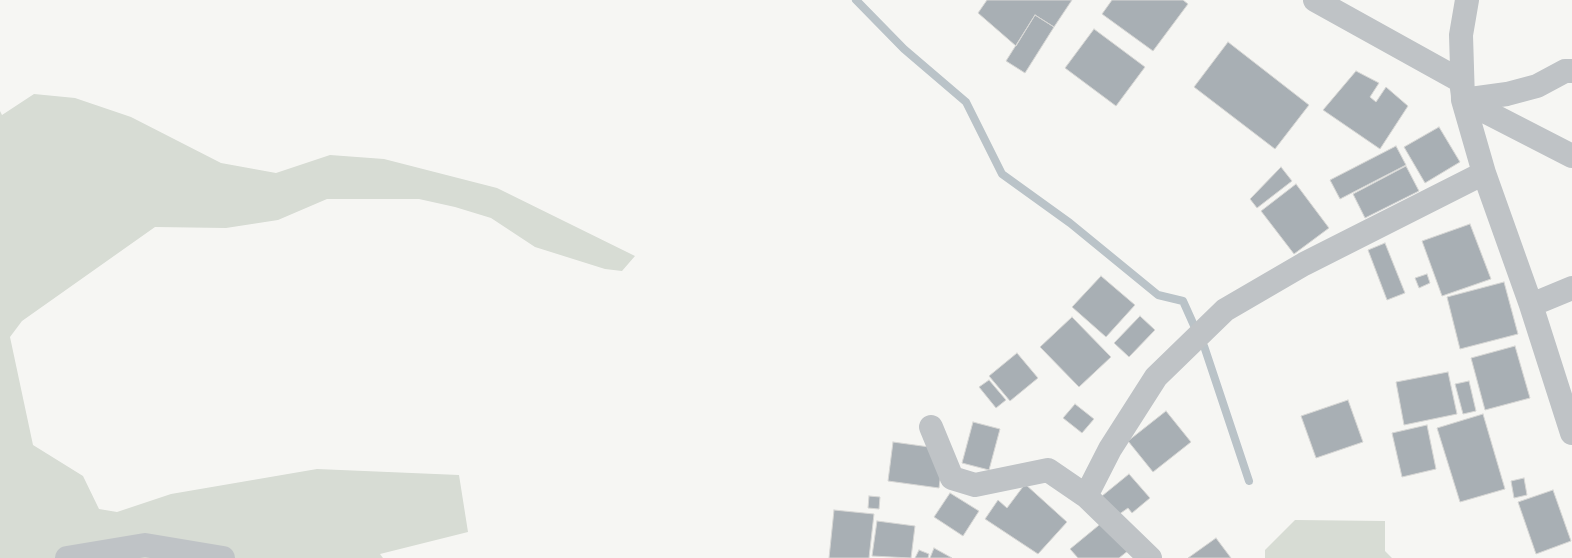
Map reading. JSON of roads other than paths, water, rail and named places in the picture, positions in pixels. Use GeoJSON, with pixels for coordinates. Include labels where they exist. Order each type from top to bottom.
{"type":"FeatureCollection","features":[{"type":"Feature","properties":{"kind":"street"},"geometry":{"type":"LineString","coordinates":[[1314,0],[1461,81],[1463,100],[1484,173],[1531,305],[1572,433]]}},
{"type":"Feature","properties":{"kind":"street"},"geometry":{"type":"LineString","coordinates":[[1463,100],[1461,35],[1467,0]]}},
{"type":"Feature","properties":{"kind":"street"},"geometry":{"type":"LineString","coordinates":[[1463,100],[1507,94],[1537,86],[1565,71],[1572,71]]}},
{"type":"Feature","properties":{"kind":"street"},"geometry":{"type":"LineString","coordinates":[[1463,100],[1572,156]]}},
{"type":"Feature","properties":{"kind":"street"},"geometry":{"type":"LineString","coordinates":[[1086,496],[1110,449],[1156,377],[1225,310],[1304,264],[1484,173]]}},
{"type":"Feature","properties":{"kind":"street"},"geometry":{"type":"LineString","coordinates":[[1531,305],[1572,288]]}},
{"type":"Feature","properties":{"kind":"street"},"geometry":{"type":"LineString","coordinates":[[931,427],[952,478],[975,485],[1048,470],[1086,496],[1150,558]]}},
{"type":"Feature","properties":{"kind":"street"},"geometry":{"type":"LineString","coordinates":[[76,557],[145,545],[223,558]]}},
{"type":"Feature","properties":{"kind":"waterway"},"geometry":{"type":"LineString","coordinates":[[856,0],[904,49],[966,102],[1002,174],[1070,223],[1158,295],[1183,301],[1196,330]]}},
{"type":"Feature","properties":{"kind":"waterway"},"geometry":{"type":"LineString","coordinates":[[1204,346],[1249,481]]}}]}
